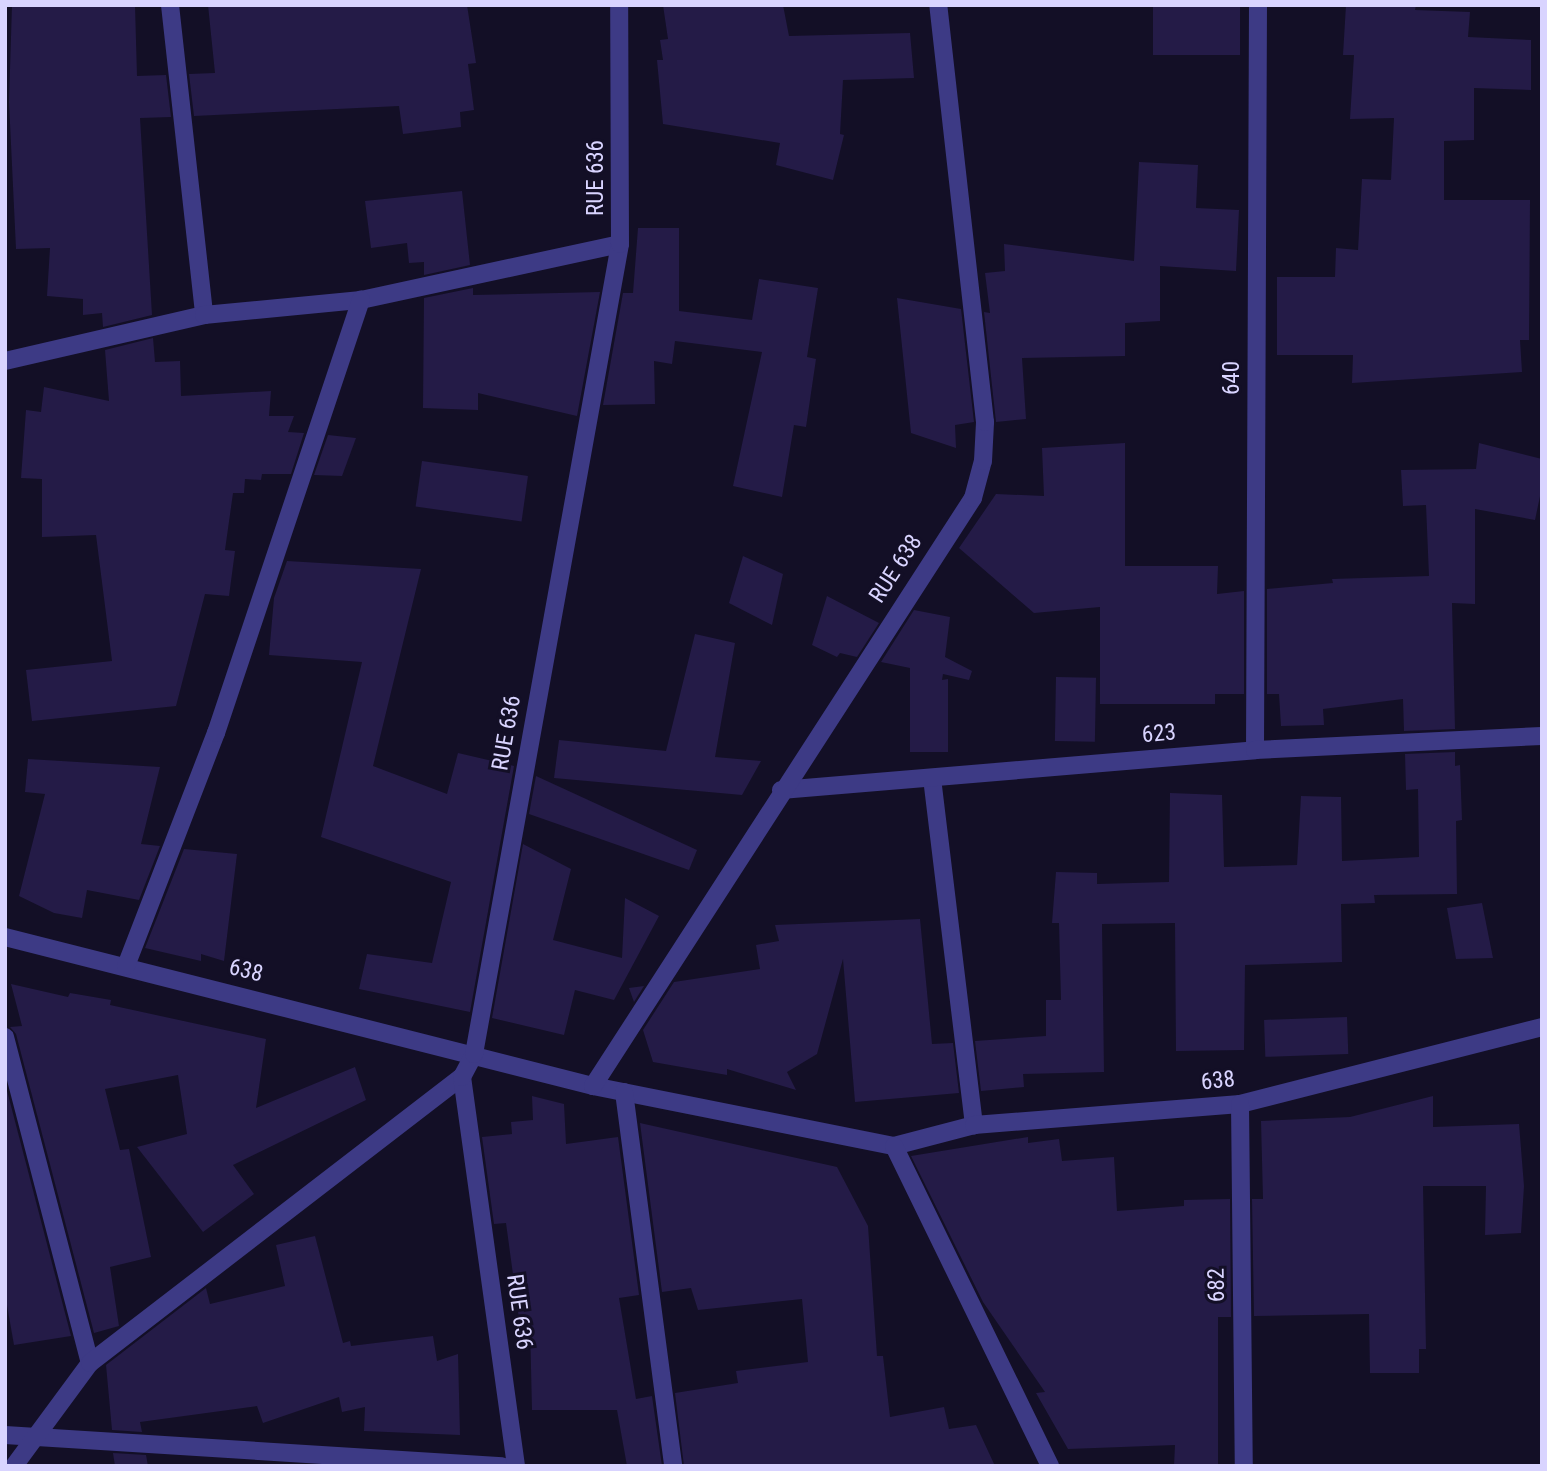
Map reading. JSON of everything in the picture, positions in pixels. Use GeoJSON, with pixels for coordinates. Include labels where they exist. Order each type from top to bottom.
{"type":"FeatureCollection","features":[{"type":"Feature","properties":{"kind":"street"},"geometry":{"type":"LineString","coordinates":[[170,5],[204,315]]}},
{"type":"Feature","properties":{"kind":"street","name":"RUE 636"},"geometry":{"type":"LineString","coordinates":[[516,1466],[462,1077],[474,1054],[620,244],[619,5]]}},
{"type":"Feature","properties":{"kind":"street","name":"RUE 638"},"geometry":{"type":"LineString","coordinates":[[593,1086],[781,790],[973,498],[984,461],[985,422],[939,5]]}},
{"type":"Feature","properties":{"kind":"street","name":"640"},"geometry":{"type":"LineString","coordinates":[[1255,750],[1258,5]]}},
{"type":"Feature","properties":{"kind":"street"},"geometry":{"type":"LineString","coordinates":[[5,361],[204,315],[361,300],[620,244]]}},
{"type":"Feature","properties":{"kind":"street"},"geometry":{"type":"LineString","coordinates":[[126,967],[216,733],[361,300]]}},
{"type":"Feature","properties":{"kind":"street","name":"623"},"geometry":{"type":"LineString","coordinates":[[781,790],[1255,750],[1542,736]]}},
{"type":"Feature","properties":{"kind":"street"},"geometry":{"type":"LineString","coordinates":[[932,778],[974,1125]]}},
{"type":"Feature","properties":{"kind":"street","name":"638"},"geometry":{"type":"LineString","coordinates":[[5,937],[593,1086],[894,1146],[974,1125],[1240,1104],[1542,1027]]}},
{"type":"Feature","properties":{"kind":"street"},"geometry":{"type":"LineString","coordinates":[[5,1037],[90,1363]]}},
{"type":"Feature","properties":{"kind":"street"},"geometry":{"type":"LineString","coordinates":[[14,1466],[90,1363],[462,1077]]}},
{"type":"Feature","properties":{"kind":"street"},"geometry":{"type":"LineString","coordinates":[[624,1092],[673,1466]]}},
{"type":"Feature","properties":{"kind":"street","name":"682"},"geometry":{"type":"LineString","coordinates":[[1240,1104],[1244,1466]]}},
{"type":"Feature","properties":{"kind":"street"},"geometry":{"type":"LineString","coordinates":[[894,1146],[1050,1466]]}},
{"type":"Feature","properties":{"kind":"street"},"geometry":{"type":"LineString","coordinates":[[5,1435],[502,1466]]}},
{"type":"Feature","properties":{"kind":"building"},"geometry":{"type":"Polygon","coordinates":[[[12,5],[135,5],[137,76],[166,75],[171,117],[140,118],[152,315],[103,327],[102,313],[83,315],[83,299],[47,296],[50,248],[16,249],[9,102],[12,5]]]}},
{"type":"Feature","properties":{"kind":"building"},"geometry":{"type":"Polygon","coordinates":[[[208,5],[467,5],[476,63],[468,64],[474,110],[460,112],[461,127],[403,134],[399,106],[194,116],[189,74],[215,73],[208,5]]]}},
{"type":"Feature","properties":{"kind":"building"},"geometry":{"type":"Polygon","coordinates":[[[663,5],[783,5],[789,36],[910,33],[914,78],[843,80],[840,134],[844,135],[833,180],[776,165],[780,143],[663,124],[657,60],[663,60],[660,40],[668,39],[663,5]]]}},
{"type":"Feature","properties":{"kind":"building"},"geometry":{"type":"Polygon","coordinates":[[[1153,5],[1240,5],[1240,55],[1153,55],[1153,5]]]}},
{"type":"Feature","properties":{"kind":"building"},"geometry":{"type":"Polygon","coordinates":[[[1346,5],[1416,5],[1415,10],[1470,12],[1468,37],[1531,40],[1531,90],[1474,88],[1474,140],[1444,141],[1444,200],[1530,200],[1529,340],[1520,340],[1522,372],[1352,383],[1353,355],[1277,355],[1277,277],[1335,277],[1336,248],[1358,250],[1362,179],[1391,180],[1394,118],[1350,119],[1354,55],[1343,55],[1346,5]]]}},
{"type":"Feature","properties":{"kind":"building"},"geometry":{"type":"Polygon","coordinates":[[[1139,162],[1198,165],[1196,208],[1239,210],[1236,271],[1160,266],[1160,321],[1125,323],[1125,356],[1022,358],[1026,419],[996,422],[984,312],[990,313],[985,273],[1005,271],[1004,244],[1134,261],[1139,162]]]}},
{"type":"Feature","properties":{"kind":"building"},"geometry":{"type":"Polygon","coordinates":[[[462,191],[470,265],[424,275],[424,262],[409,263],[407,243],[371,248],[365,201],[462,191]]]}},
{"type":"Feature","properties":{"kind":"building"},"geometry":{"type":"Polygon","coordinates":[[[638,228],[679,228],[679,311],[752,320],[759,279],[818,288],[807,357],[816,359],[806,427],[794,425],[782,497],[733,486],[762,352],[675,341],[672,364],[654,361],[655,404],[603,405],[623,293],[633,293],[638,228]]]}},
{"type":"Feature","properties":{"kind":"building"},"geometry":{"type":"Polygon","coordinates":[[[473,288],[473,295],[600,292],[577,416],[478,393],[478,410],[423,408],[424,298],[473,288]]]}},
{"type":"Feature","properties":{"kind":"building"},"geometry":{"type":"Polygon","coordinates":[[[897,298],[961,309],[974,422],[955,425],[956,448],[911,433],[897,298]]]}},
{"type":"Feature","properties":{"kind":"building"},"geometry":{"type":"Polygon","coordinates":[[[153,338],[155,362],[180,361],[181,396],[271,391],[269,416],[294,416],[288,432],[304,433],[291,474],[262,474],[261,480],[245,479],[244,493],[233,493],[225,550],[235,551],[229,596],[205,594],[176,706],[32,721],[26,670],[112,661],[96,535],[42,537],[42,479],[21,478],[26,410],[41,412],[44,387],[109,401],[105,350],[153,338]]]}},
{"type":"Feature","properties":{"kind":"building"},"geometry":{"type":"Polygon","coordinates":[[[328,435],[356,438],[342,476],[314,475],[328,435]]]}},
{"type":"Feature","properties":{"kind":"building"},"geometry":{"type":"Polygon","coordinates":[[[1125,443],[1125,566],[1218,566],[1217,594],[1244,591],[1244,694],[1215,694],[1215,704],[1100,704],[1100,607],[1034,613],[959,548],[996,494],[1044,496],[1042,448],[1125,443]]]}},
{"type":"Feature","properties":{"kind":"building"},"geometry":{"type":"Polygon","coordinates":[[[1479,443],[1542,459],[1542,487],[1535,520],[1475,509],[1475,604],[1452,603],[1455,729],[1404,731],[1403,699],[1323,709],[1324,725],[1281,726],[1279,694],[1267,694],[1267,589],[1333,583],[1332,579],[1429,576],[1426,505],[1403,506],[1401,470],[1476,469],[1479,443]]]}},
{"type":"Feature","properties":{"kind":"building"},"geometry":{"type":"Polygon","coordinates":[[[422,461],[528,476],[522,521],[416,507],[422,461]]]}},
{"type":"Feature","properties":{"kind":"building"},"geometry":{"type":"Polygon","coordinates":[[[743,556],[783,574],[772,625],[729,603],[743,556]]]}},
{"type":"Feature","properties":{"kind":"building"},"geometry":{"type":"Polygon","coordinates":[[[287,561],[421,569],[373,766],[447,794],[458,753],[514,766],[470,1012],[359,989],[367,954],[432,963],[451,882],[321,837],[362,662],[269,655],[274,598],[287,561]]]}},
{"type":"Feature","properties":{"kind":"building"},"geometry":{"type":"Polygon","coordinates":[[[827,596],[879,623],[857,657],[840,653],[837,657],[812,645],[827,596]]]}},
{"type":"Feature","properties":{"kind":"building"},"geometry":{"type":"Polygon","coordinates":[[[914,610],[950,617],[945,657],[972,671],[969,680],[943,674],[942,680],[948,679],[948,752],[910,752],[910,668],[881,662],[914,610]]]}},
{"type":"Feature","properties":{"kind":"building"},"geometry":{"type":"Polygon","coordinates":[[[695,634],[735,643],[715,757],[761,761],[742,795],[554,778],[559,740],[666,751],[695,634]]]}},
{"type":"Feature","properties":{"kind":"building"},"geometry":{"type":"Polygon","coordinates":[[[1056,677],[1096,678],[1095,742],[1055,741],[1056,677]]]}},
{"type":"Feature","properties":{"kind":"building"},"geometry":{"type":"Polygon","coordinates":[[[1455,752],[1455,766],[1460,765],[1462,820],[1456,821],[1457,894],[1374,895],[1375,903],[1341,904],[1342,962],[1245,965],[1244,1050],[1176,1051],[1175,923],[1102,924],[1104,1072],[1023,1074],[1024,1087],[981,1091],[975,1041],[1046,1036],[1046,1000],[1061,1000],[1059,923],[1052,923],[1056,872],[1097,873],[1097,884],[1169,882],[1170,793],[1222,795],[1224,867],[1297,865],[1301,796],[1341,797],[1342,861],[1419,857],[1418,789],[1406,790],[1405,754],[1455,752]]]}},
{"type":"Feature","properties":{"kind":"building"},"geometry":{"type":"Polygon","coordinates":[[[28,759],[160,767],[141,844],[160,846],[139,900],[87,890],[82,918],[54,913],[19,896],[45,794],[25,792],[28,759]]]}},
{"type":"Feature","properties":{"kind":"building"},"geometry":{"type":"Polygon","coordinates":[[[536,776],[697,850],[689,870],[529,814],[536,776]]]}},
{"type":"Feature","properties":{"kind":"building"},"geometry":{"type":"Polygon","coordinates":[[[523,844],[571,869],[553,940],[622,958],[625,898],[659,916],[614,1000],[575,990],[564,1035],[492,1018],[523,844]]]}},
{"type":"Feature","properties":{"kind":"building"},"geometry":{"type":"Polygon","coordinates":[[[184,849],[237,854],[224,961],[201,954],[201,961],[145,948],[184,849]]]}},
{"type":"Feature","properties":{"kind":"building"},"geometry":{"type":"Polygon","coordinates":[[[1482,903],[1493,958],[1456,959],[1447,908],[1482,903]]]}},
{"type":"Feature","properties":{"kind":"building"},"geometry":{"type":"Polygon","coordinates":[[[920,919],[932,1044],[953,1043],[959,1093],[855,1102],[843,959],[817,1054],[787,1072],[796,1090],[727,1069],[727,1075],[653,1062],[643,1030],[674,982],[760,969],[756,945],[779,941],[775,925],[920,919]]]}},
{"type":"Feature","properties":{"kind":"building"},"geometry":{"type":"Polygon","coordinates":[[[11,984],[68,997],[70,993],[111,1000],[110,1005],[266,1039],[256,1108],[355,1067],[366,1100],[233,1165],[254,1194],[203,1232],[137,1147],[187,1134],[178,1075],[105,1089],[120,1150],[129,1149],[151,1257],[110,1267],[119,1326],[94,1333],[16,1034],[10,1027],[22,1026],[11,984]]]}},
{"type":"Feature","properties":{"kind":"building"},"geometry":{"type":"Polygon","coordinates":[[[644,986],[634,1002],[629,988],[644,986]]]}},
{"type":"Feature","properties":{"kind":"building"},"geometry":{"type":"Polygon","coordinates":[[[1347,1017],[1348,1054],[1265,1057],[1264,1020],[1347,1017]]]}},
{"type":"Feature","properties":{"kind":"building"},"geometry":{"type":"Polygon","coordinates":[[[5,1083],[71,1336],[14,1345],[5,1294],[5,1083]]]}},
{"type":"Feature","properties":{"kind":"building"},"geometry":{"type":"Polygon","coordinates":[[[532,1096],[564,1104],[566,1144],[618,1137],[639,1295],[619,1298],[636,1399],[652,1396],[662,1466],[627,1466],[617,1410],[532,1410],[530,1325],[520,1326],[506,1223],[494,1224],[482,1137],[512,1134],[511,1122],[533,1120],[532,1096]]]}},
{"type":"Feature","properties":{"kind":"building"},"geometry":{"type":"Polygon","coordinates":[[[1433,1096],[1433,1127],[1519,1124],[1524,1186],[1521,1233],[1485,1235],[1486,1186],[1423,1186],[1426,1349],[1419,1349],[1419,1373],[1370,1373],[1369,1314],[1254,1316],[1252,1199],[1263,1199],[1261,1121],[1350,1117],[1433,1096]]]}},
{"type":"Feature","properties":{"kind":"building"},"geometry":{"type":"Polygon","coordinates":[[[640,1123],[837,1167],[868,1226],[877,1356],[883,1356],[890,1417],[944,1407],[949,1429],[976,1425],[995,1466],[684,1466],[675,1393],[738,1383],[736,1371],[808,1362],[802,1299],[698,1310],[691,1288],[662,1292],[640,1123]]]}},
{"type":"Feature","properties":{"kind":"building"},"geometry":{"type":"Polygon","coordinates":[[[1028,1137],[1028,1143],[1059,1139],[1062,1161],[1114,1157],[1117,1211],[1184,1206],[1184,1200],[1230,1199],[1231,1317],[1218,1317],[1218,1466],[1174,1466],[1175,1445],[1068,1449],[1036,1393],[1045,1392],[983,1302],[911,1156],[1028,1137]]]}},
{"type":"Feature","properties":{"kind":"building"},"geometry":{"type":"Polygon","coordinates":[[[315,1236],[343,1343],[350,1341],[351,1346],[433,1336],[437,1361],[458,1354],[460,1435],[364,1431],[365,1407],[342,1412],[339,1397],[263,1423],[257,1406],[140,1422],[142,1432],[112,1430],[106,1365],[206,1288],[210,1304],[285,1286],[276,1245],[315,1236]]]}},
{"type":"Feature","properties":{"kind":"building"},"geometry":{"type":"Polygon","coordinates":[[[113,1453],[146,1455],[148,1466],[115,1466],[113,1453]]]}}]}
